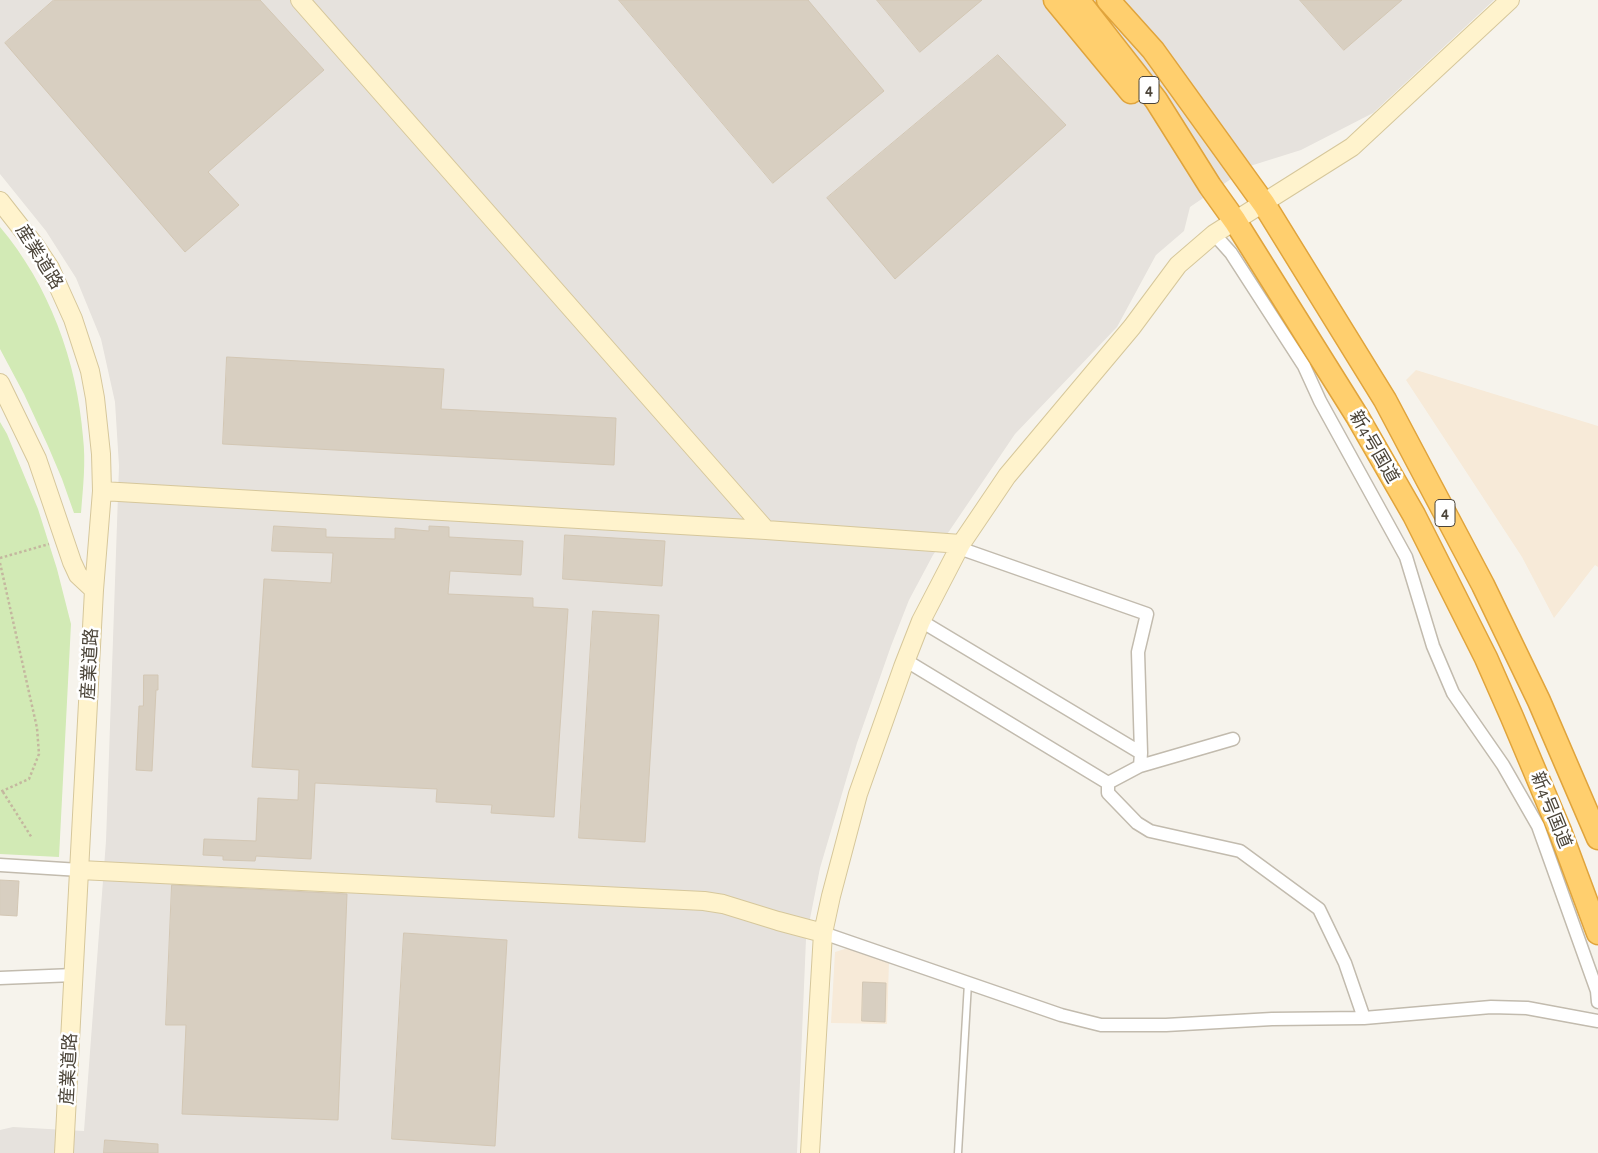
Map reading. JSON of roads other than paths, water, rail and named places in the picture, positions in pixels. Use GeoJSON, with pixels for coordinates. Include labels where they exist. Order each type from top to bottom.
{"type":"FeatureCollection","features":[{"type":"Feature","properties":{"kind":"highway"},"geometry":{"type":"LineString","coordinates":[[1055,0],[1210,186]]}},
{"type":"Feature","properties":{"kind":"highway","name":"新4号国道"},"geometry":{"type":"LineString","coordinates":[[1078,0],[1156,100],[1210,186],[1235,221],[1357,416],[1414,516],[1486,658],[1560,831],[1598,933]]}},
{"type":"Feature","properties":{"kind":"highway","name":"新4号国道"},"geometry":{"type":"LineString","coordinates":[[1108,0],[1153,50],[1264,204],[1385,400],[1483,585],[1539,700],[1598,838]]}},
{"type":"Feature","properties":{"kind":"highway"},"geometry":{"type":"LineString","coordinates":[[1124,0],[1135,14],[1153,50]]}},
{"type":"Feature","properties":{"kind":"street"},"geometry":{"type":"LineString","coordinates":[[300,0],[766,530]]}},
{"type":"Feature","properties":{"kind":"street"},"geometry":{"type":"LineString","coordinates":[[810,1153],[823,933],[831,896],[858,794],[920,621],[960,546],[1007,476],[1132,327],[1178,265],[1214,234],[1352,147],[1510,0]]}},
{"type":"Feature","properties":{"kind":"street","name":"産業道路"},"geometry":{"type":"LineString","coordinates":[[0,201],[36,246],[50,268],[66,301],[90,371],[101,454],[102,491],[94,590],[64,1153]]}},
{"type":"Feature","properties":{"kind":"street"},"geometry":{"type":"LineString","coordinates":[[1214,234],[1234,257],[1304,366],[1320,401],[1406,557],[1433,646],[1453,693],[1503,765],[1538,826],[1597,991],[1598,1002]]}},
{"type":"Feature","properties":{"kind":"street"},"geometry":{"type":"LineString","coordinates":[[0,382],[37,460],[72,562],[78,575],[94,590]]}},
{"type":"Feature","properties":{"kind":"street"},"geometry":{"type":"LineString","coordinates":[[102,491],[766,530],[960,546],[1147,614],[1138,652],[1140,760]]}},
{"type":"Feature","properties":{"kind":"street"},"geometry":{"type":"LineString","coordinates":[[920,621],[1140,760]]}},
{"type":"Feature","properties":{"kind":"street"},"geometry":{"type":"LineString","coordinates":[[906,660],[1108,783]]}},
{"type":"Feature","properties":{"kind":"street"},"geometry":{"type":"LineString","coordinates":[[1108,783],[1140,760],[1233,739]]}},
{"type":"Feature","properties":{"kind":"street"},"geometry":{"type":"LineString","coordinates":[[1108,783],[1108,793],[1137,823],[1150,831],[1240,850],[1319,909],[1345,964],[1364,1018]]}},
{"type":"Feature","properties":{"kind":"street"},"geometry":{"type":"LineString","coordinates":[[0,865],[704,901],[723,904],[823,933],[1062,1015],[1101,1024],[1364,1018],[1491,1007],[1527,1008],[1598,1021]]}},
{"type":"Feature","properties":{"kind":"street"},"geometry":{"type":"LineString","coordinates":[[0,978],[74,974]]}},
{"type":"Feature","properties":{"kind":"lane"},"geometry":{"type":"LineString","coordinates":[[958,1153],[968,983]]}}]}
